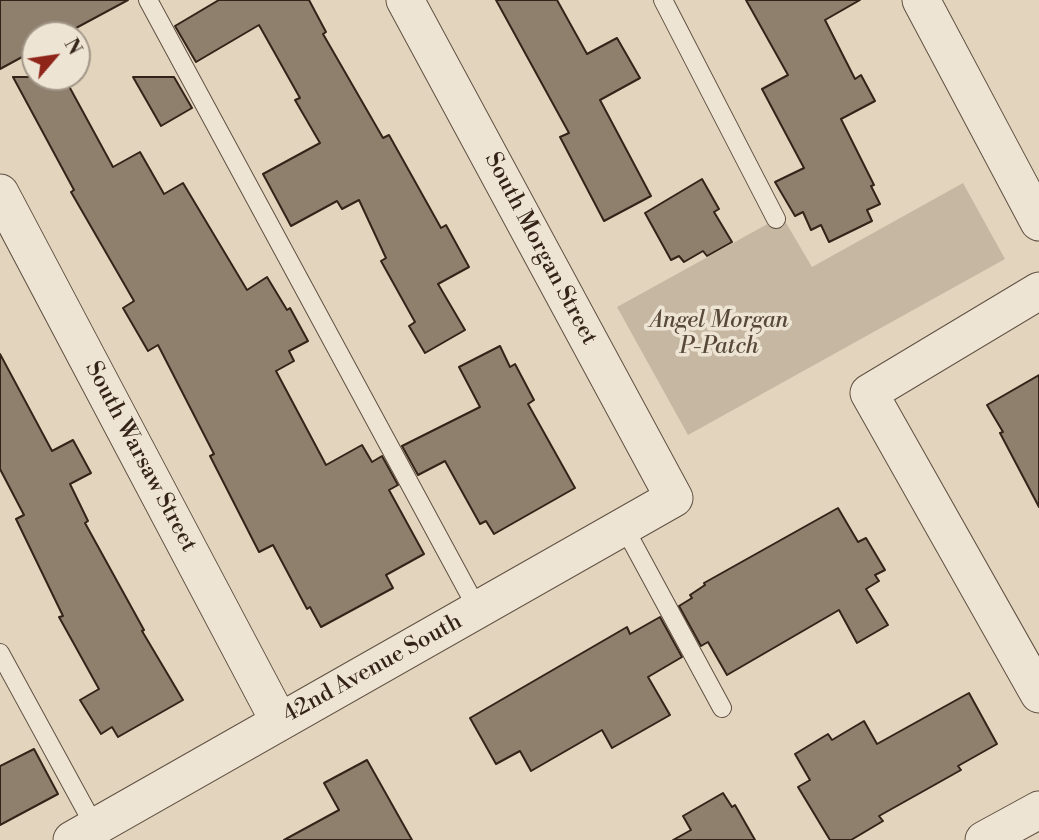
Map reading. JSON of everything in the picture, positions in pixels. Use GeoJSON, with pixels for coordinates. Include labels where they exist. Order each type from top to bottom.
{"type":"FeatureCollection","features":[{"type":"Feature","properties":{"kind":"street","name":"South Morgan Street"},"geometry":{"type":"LineString","coordinates":[[405,0],[674,498]]}},
{"type":"Feature","properties":{"kind":"street"},"geometry":{"type":"LineString","coordinates":[[921,0],[1039,222]]}},
{"type":"Feature","properties":{"kind":"street","name":"South Warsaw Street"},"geometry":{"type":"LineString","coordinates":[[0,193],[279,721]]}},
{"type":"Feature","properties":{"kind":"street"},"geometry":{"type":"LineString","coordinates":[[1039,291],[869,393],[1039,694]]}},
{"type":"Feature","properties":{"kind":"street","name":"42nd Avenue South"},"geometry":{"type":"LineString","coordinates":[[83,834],[674,498]]}},
{"type":"Feature","properties":{"kind":"street"},"geometry":{"type":"LineString","coordinates":[[984,840],[1039,810]]}},
{"type":"Feature","properties":{"kind":"lane"},"geometry":{"type":"LineString","coordinates":[[148,0],[478,610]]}},
{"type":"Feature","properties":{"kind":"lane"},"geometry":{"type":"LineString","coordinates":[[663,0],[776,219]]}},
{"type":"Feature","properties":{"kind":"lane"},"geometry":{"type":"LineString","coordinates":[[624,527],[722,708]]}},
{"type":"Feature","properties":{"kind":"lane"},"geometry":{"type":"LineString","coordinates":[[0,653],[83,834]]}},
{"type":"Feature","properties":{"kind":"green space","name":"Angel Morgan P-Patch"},"geometry":{"type":"Polygon","coordinates":[[[963,183],[1005,259],[688,435],[617,307],[782,216],[812,267],[963,183]]]}},
{"type":"Feature","properties":{"kind":"building"},"geometry":{"type":"Polygon","coordinates":[[[0,0],[128,0],[89,21],[21,21],[21,58],[0,69],[0,0]]]}},
{"type":"Feature","properties":{"kind":"building"},"geometry":{"type":"Polygon","coordinates":[[[219,0],[309,0],[326,32],[323,34],[383,138],[389,135],[441,228],[446,225],[469,267],[438,284],[465,330],[425,353],[409,326],[415,322],[381,261],[386,258],[359,200],[342,209],[337,201],[291,226],[263,174],[320,143],[295,100],[300,98],[259,25],[196,62],[175,26],[219,0]]]}},
{"type":"Feature","properties":{"kind":"building"},"geometry":{"type":"Polygon","coordinates":[[[496,0],[557,0],[587,54],[617,38],[640,78],[600,100],[651,196],[604,221],[560,137],[569,133],[496,0]]]}},
{"type":"Feature","properties":{"kind":"building"},"geometry":{"type":"Polygon","coordinates":[[[746,0],[860,0],[825,20],[855,79],[861,75],[875,101],[841,119],[874,185],[871,186],[880,204],[867,210],[872,221],[829,242],[821,225],[811,230],[803,212],[795,216],[775,182],[804,168],[762,89],[788,75],[746,0]]]}},
{"type":"Feature","properties":{"kind":"building"},"geometry":{"type":"Polygon","coordinates":[[[13,77],[21,77],[21,91],[72,91],[113,167],[140,152],[164,194],[183,183],[247,290],[267,277],[287,310],[290,308],[308,341],[289,351],[294,361],[276,371],[326,465],[362,445],[372,462],[382,456],[398,485],[389,490],[424,554],[386,575],[393,588],[321,627],[310,607],[307,609],[273,545],[259,552],[210,456],[214,454],[158,345],[148,351],[123,308],[134,301],[71,192],[74,190],[13,77]]]}},
{"type":"Feature","properties":{"kind":"building"},"geometry":{"type":"Polygon","coordinates":[[[133,77],[174,77],[192,108],[161,126],[133,77]]]}},
{"type":"Feature","properties":{"kind":"building"},"geometry":{"type":"Polygon","coordinates":[[[702,179],[719,209],[714,212],[732,242],[707,256],[703,251],[684,262],[679,256],[671,260],[645,213],[702,179]]]}},
{"type":"Feature","properties":{"kind":"building"},"geometry":{"type":"Polygon","coordinates":[[[500,346],[510,367],[515,364],[534,400],[528,404],[575,488],[494,534],[486,521],[480,524],[445,461],[418,475],[402,446],[480,407],[459,367],[500,346]]]}},
{"type":"Feature","properties":{"kind":"building"},"geometry":{"type":"Polygon","coordinates":[[[0,354],[52,451],[73,440],[91,473],[70,484],[88,521],[85,523],[144,630],[142,631],[183,700],[118,737],[112,727],[101,734],[80,700],[99,689],[59,617],[63,616],[16,519],[24,515],[0,469],[0,354]]]}},
{"type":"Feature","properties":{"kind":"building"},"geometry":{"type":"Polygon","coordinates":[[[1039,375],[1039,507],[987,405],[1039,375]]]}},
{"type":"Feature","properties":{"kind":"building"},"geometry":{"type":"Polygon","coordinates":[[[838,508],[858,542],[866,538],[885,570],[875,575],[879,581],[866,589],[888,625],[857,643],[839,610],[727,675],[708,642],[701,646],[679,606],[692,598],[690,595],[705,585],[704,583],[838,508]]]}},
{"type":"Feature","properties":{"kind":"building"},"geometry":{"type":"Polygon","coordinates":[[[660,617],[682,657],[648,677],[670,715],[612,748],[602,730],[531,771],[520,751],[496,764],[470,718],[627,627],[630,634],[660,617]]]}},
{"type":"Feature","properties":{"kind":"building"},"geometry":{"type":"Polygon","coordinates":[[[969,693],[997,744],[958,766],[961,770],[879,816],[883,821],[851,840],[830,840],[798,787],[810,780],[795,754],[828,734],[832,740],[864,721],[877,744],[969,693]]]}},
{"type":"Feature","properties":{"kind":"building"},"geometry":{"type":"Polygon","coordinates":[[[34,749],[58,794],[0,825],[0,766],[34,749]]]}},
{"type":"Feature","properties":{"kind":"building"},"geometry":{"type":"Polygon","coordinates":[[[367,760],[412,840],[284,840],[339,810],[324,783],[367,760]]]}},
{"type":"Feature","properties":{"kind":"building"},"geometry":{"type":"Polygon","coordinates":[[[723,793],[732,807],[735,805],[755,840],[673,840],[691,830],[683,816],[723,793]]]}}]}
